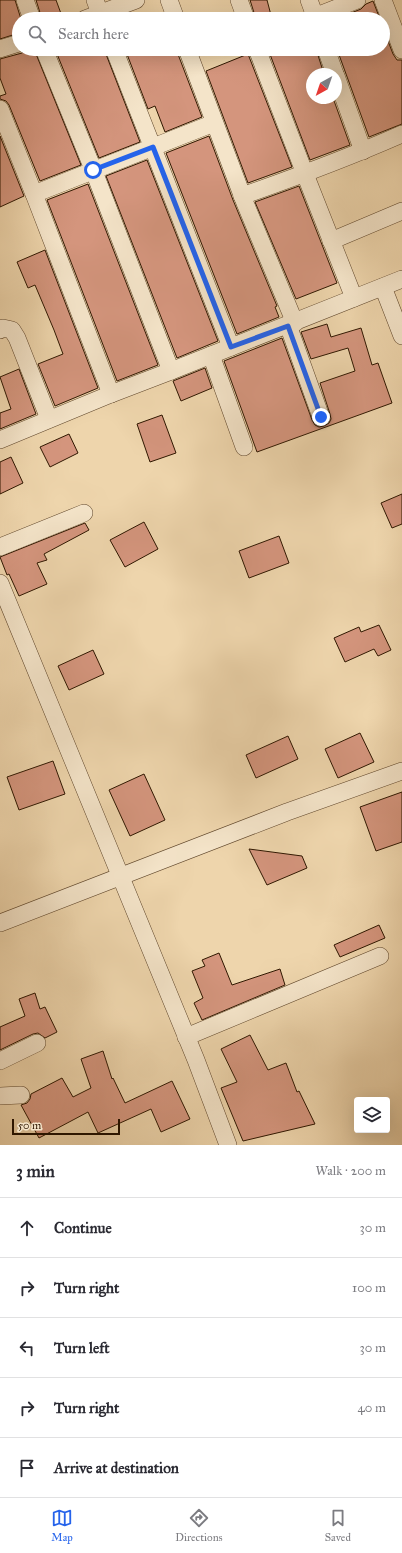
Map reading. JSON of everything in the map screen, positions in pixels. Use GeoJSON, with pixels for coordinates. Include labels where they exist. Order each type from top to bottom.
{"type":"FeatureCollection","features":[{"type":"Feature","properties":{"kind":"street"},"geometry":{"type":"LineString","coordinates":[[25,0],[29,12]]}},
{"type":"Feature","properties":{"kind":"street"},"geometry":{"type":"LineString","coordinates":[[99,12],[136,0]]}},
{"type":"Feature","properties":{"kind":"street"},"geometry":{"type":"LineString","coordinates":[[169,0],[173,12]]}},
{"type":"Feature","properties":{"kind":"street"},"geometry":{"type":"LineString","coordinates":[[239,0],[243,12]]}},
{"type":"Feature","properties":{"kind":"street"},"geometry":{"type":"LineString","coordinates":[[309,0],[312,12]]}},
{"type":"Feature","properties":{"kind":"street"},"geometry":{"type":"LineString","coordinates":[[328,12],[358,0]]}},
{"type":"Feature","properties":{"kind":"street"},"geometry":{"type":"LineString","coordinates":[[383,0],[388,12]]}},
{"type":"Feature","properties":{"kind":"street"},"geometry":{"type":"LineString","coordinates":[[390,18],[402,50]]}},
{"type":"Feature","properties":{"kind":"street"},"geometry":{"type":"LineString","coordinates":[[0,49],[12,45]]}},
{"type":"Feature","properties":{"kind":"street"},"geometry":{"type":"LineString","coordinates":[[47,56],[171,371]]}},
{"type":"Feature","properties":{"kind":"street"},"geometry":{"type":"LineString","coordinates":[[117,56],[231,347]]}},
{"type":"Feature","properties":{"kind":"street"},"geometry":{"type":"LineString","coordinates":[[190,56],[292,324],[321,417]]}},
{"type":"Feature","properties":{"kind":"street"},"geometry":{"type":"LineString","coordinates":[[260,56],[354,298]]}},
{"type":"Feature","properties":{"kind":"street"},"geometry":{"type":"LineString","coordinates":[[329,56],[333,68]]}},
{"type":"Feature","properties":{"kind":"street"},"geometry":{"type":"LineString","coordinates":[[342,92],[363,151]]}},
{"type":"Feature","properties":{"kind":"street"},"geometry":{"type":"LineString","coordinates":[[0,110],[111,394]]}},
{"type":"Feature","properties":{"kind":"street"},"geometry":{"type":"LineString","coordinates":[[34,194],[214,123]]}},
{"type":"Feature","properties":{"kind":"street"},"geometry":{"type":"LineString","coordinates":[[242,196],[305,174],[402,134]]}},
{"type":"Feature","properties":{"kind":"street"},"geometry":{"type":"LineString","coordinates":[[331,241],[402,211]]}},
{"type":"Feature","properties":{"kind":"street"},"geometry":{"type":"LineString","coordinates":[[0,440],[48,419],[292,324],[402,279]]}},
{"type":"Feature","properties":{"kind":"street"},"geometry":{"type":"LineString","coordinates":[[383,287],[402,336]]}},
{"type":"Feature","properties":{"kind":"street"},"geometry":{"type":"LineString","coordinates":[[0,330],[4,328],[12,330],[17,338],[48,419]]}},
{"type":"Feature","properties":{"kind":"street"},"geometry":{"type":"LineString","coordinates":[[211,355],[244,447]]}},
{"type":"Feature","properties":{"kind":"street"},"geometry":{"type":"LineString","coordinates":[[0,547],[84,513]]}},
{"type":"Feature","properties":{"kind":"street"},"geometry":{"type":"LineString","coordinates":[[0,583],[186,1037],[228,1145]]}},
{"type":"Feature","properties":{"kind":"street"},"geometry":{"type":"LineString","coordinates":[[0,923],[120,878],[287,812],[402,771]]}},
{"type":"Feature","properties":{"kind":"street"},"geometry":{"type":"LineString","coordinates":[[186,1037],[380,956]]}},
{"type":"Feature","properties":{"kind":"street"},"geometry":{"type":"LineString","coordinates":[[0,1061],[37,1043]]}},
{"type":"Feature","properties":{"kind":"street"},"geometry":{"type":"LineString","coordinates":[[0,1096],[21,1095]]}},
{"type":"Feature","properties":{"kind":"building"},"geometry":{"type":"Polygon","coordinates":[[[0,0],[15,0],[19,12],[12,12],[12,35],[0,39],[0,0]]]}},
{"type":"Feature","properties":{"kind":"building"},"geometry":{"type":"Polygon","coordinates":[[[36,0],[56,0],[60,12],[40,12],[36,0]]]}},
{"type":"Feature","properties":{"kind":"building"},"geometry":{"type":"Polygon","coordinates":[[[250,0],[267,0],[270,12],[254,12],[250,0]]]}},
{"type":"Feature","properties":{"kind":"building"},"geometry":{"type":"Polygon","coordinates":[[[373,1],[377,12],[354,12],[361,9],[366,4],[373,1]]]}},
{"type":"Feature","properties":{"kind":"building"},"geometry":{"type":"Polygon","coordinates":[[[390,46],[397,60],[402,60],[402,124],[369,137],[339,56],[390,56],[390,46]]]}},
{"type":"Feature","properties":{"kind":"building"},"geometry":{"type":"Polygon","coordinates":[[[12,56],[37,56],[81,165],[40,181],[9,105],[6,101],[0,99],[0,96],[6,94],[0,78],[0,59],[12,56]]]}},
{"type":"Feature","properties":{"kind":"building"},"geometry":{"type":"Polygon","coordinates":[[[58,56],[107,56],[140,142],[99,158],[58,56]]]}},
{"type":"Feature","properties":{"kind":"building"},"geometry":{"type":"Polygon","coordinates":[[[128,56],[179,56],[202,117],[165,132],[155,106],[148,109],[128,56]]]}},
{"type":"Feature","properties":{"kind":"building"},"geometry":{"type":"Polygon","coordinates":[[[243,56],[249,56],[292,167],[248,183],[206,71],[243,56]]]}},
{"type":"Feature","properties":{"kind":"building"},"geometry":{"type":"Polygon","coordinates":[[[271,56],[318,56],[322,68],[306,68],[306,104],[335,104],[350,145],[310,160],[271,56]]]}},
{"type":"Feature","properties":{"kind":"building"},"geometry":{"type":"Polygon","coordinates":[[[0,136],[24,196],[0,207],[0,136]]]}},
{"type":"Feature","properties":{"kind":"building"},"geometry":{"type":"Polygon","coordinates":[[[209,136],[233,200],[277,306],[275,307],[279,317],[237,334],[166,153],[209,136]]]}},
{"type":"Feature","properties":{"kind":"building"},"geometry":{"type":"Polygon","coordinates":[[[147,160],[218,341],[177,358],[106,176],[147,160]]]}},
{"type":"Feature","properties":{"kind":"building"},"geometry":{"type":"Polygon","coordinates":[[[88,184],[158,365],[117,381],[47,200],[88,184]]]}},
{"type":"Feature","properties":{"kind":"building"},"geometry":{"type":"Polygon","coordinates":[[[299,186],[337,283],[296,299],[255,202],[299,186]]]}},
{"type":"Feature","properties":{"kind":"building"},"geometry":{"type":"Polygon","coordinates":[[[45,250],[98,388],[55,406],[38,364],[63,354],[35,285],[28,288],[17,262],[45,250]]]}},
{"type":"Feature","properties":{"kind":"building"},"geometry":{"type":"Polygon","coordinates":[[[327,324],[331,337],[361,328],[372,365],[378,363],[392,403],[257,452],[224,361],[282,338],[312,420],[315,425],[319,427],[324,426],[329,423],[331,419],[320,383],[355,371],[348,348],[311,359],[301,332],[327,324]]]}},
{"type":"Feature","properties":{"kind":"building"},"geometry":{"type":"Polygon","coordinates":[[[205,368],[212,388],[181,401],[173,381],[205,368]]]}},
{"type":"Feature","properties":{"kind":"building"},"geometry":{"type":"Polygon","coordinates":[[[19,369],[36,414],[0,429],[0,413],[11,409],[0,377],[19,369]]]}},
{"type":"Feature","properties":{"kind":"building"},"geometry":{"type":"Polygon","coordinates":[[[162,415],[176,453],[150,462],[137,424],[162,415]]]}},
{"type":"Feature","properties":{"kind":"building"},"geometry":{"type":"Polygon","coordinates":[[[69,434],[78,453],[50,467],[40,447],[69,434]]]}},
{"type":"Feature","properties":{"kind":"building"},"geometry":{"type":"Polygon","coordinates":[[[11,457],[23,483],[0,494],[0,462],[11,457]]]}},
{"type":"Feature","properties":{"kind":"building"},"geometry":{"type":"Polygon","coordinates":[[[402,494],[402,524],[392,528],[381,503],[402,494]]]}},
{"type":"Feature","properties":{"kind":"building"},"geometry":{"type":"Polygon","coordinates":[[[144,522],[158,549],[125,567],[110,540],[144,522]]]}},
{"type":"Feature","properties":{"kind":"building"},"geometry":{"type":"Polygon","coordinates":[[[85,523],[89,530],[44,554],[47,560],[37,563],[47,584],[19,596],[9,574],[7,575],[0,557],[85,523]]]}},
{"type":"Feature","properties":{"kind":"building"},"geometry":{"type":"Polygon","coordinates":[[[279,536],[289,563],[249,578],[239,551],[279,536]]]}},
{"type":"Feature","properties":{"kind":"building"},"geometry":{"type":"Polygon","coordinates":[[[379,625],[391,650],[378,656],[374,649],[345,662],[334,638],[359,627],[361,632],[379,625]]]}},
{"type":"Feature","properties":{"kind":"building"},"geometry":{"type":"Polygon","coordinates":[[[93,650],[104,674],[69,690],[58,666],[93,650]]]}},
{"type":"Feature","properties":{"kind":"building"},"geometry":{"type":"Polygon","coordinates":[[[360,733],[374,762],[338,778],[325,749],[360,733]]]}},
{"type":"Feature","properties":{"kind":"building"},"geometry":{"type":"Polygon","coordinates":[[[288,736],[298,759],[256,778],[246,755],[288,736]]]}},
{"type":"Feature","properties":{"kind":"building"},"geometry":{"type":"Polygon","coordinates":[[[53,761],[65,794],[19,810],[7,777],[53,761]]]}},
{"type":"Feature","properties":{"kind":"building"},"geometry":{"type":"Polygon","coordinates":[[[144,774],[165,820],[130,836],[109,790],[144,774]]]}},
{"type":"Feature","properties":{"kind":"building"},"geometry":{"type":"Polygon","coordinates":[[[402,792],[402,842],[376,851],[360,807],[402,792]]]}},
{"type":"Feature","properties":{"kind":"building"},"geometry":{"type":"Polygon","coordinates":[[[249,849],[302,856],[307,868],[267,885],[249,849]]]}},
{"type":"Feature","properties":{"kind":"building"},"geometry":{"type":"Polygon","coordinates":[[[379,925],[385,938],[340,957],[334,945],[379,925]]]}},
{"type":"Feature","properties":{"kind":"building"},"geometry":{"type":"Polygon","coordinates":[[[219,953],[232,985],[280,969],[285,985],[202,1020],[194,1003],[203,998],[192,971],[205,966],[202,960],[219,953]]]}},
{"type":"Feature","properties":{"kind":"building"},"geometry":{"type":"Polygon","coordinates":[[[35,993],[40,1009],[45,1007],[57,1032],[45,1038],[38,1033],[33,1034],[0,1050],[0,1027],[25,1016],[19,999],[35,993]]]}},
{"type":"Feature","properties":{"kind":"building"},"geometry":{"type":"Polygon","coordinates":[[[250,1035],[268,1070],[286,1063],[297,1092],[299,1091],[315,1124],[243,1141],[221,1088],[237,1082],[221,1049],[250,1035]]]}},
{"type":"Feature","properties":{"kind":"building"},"geometry":{"type":"Polygon","coordinates":[[[103,1051],[112,1079],[113,1078],[125,1103],[172,1081],[190,1119],[161,1132],[151,1109],[98,1133],[88,1112],[39,1138],[21,1105],[27,1103],[31,1094],[62,1078],[73,1097],[91,1088],[81,1059],[103,1051]]]}},
{"type":"Feature","properties":{"kind":"route"},"geometry":{"type":"LineString","coordinates":[[93,170],[153,147],[231,347],[288,326],[321,417]]}}]}
